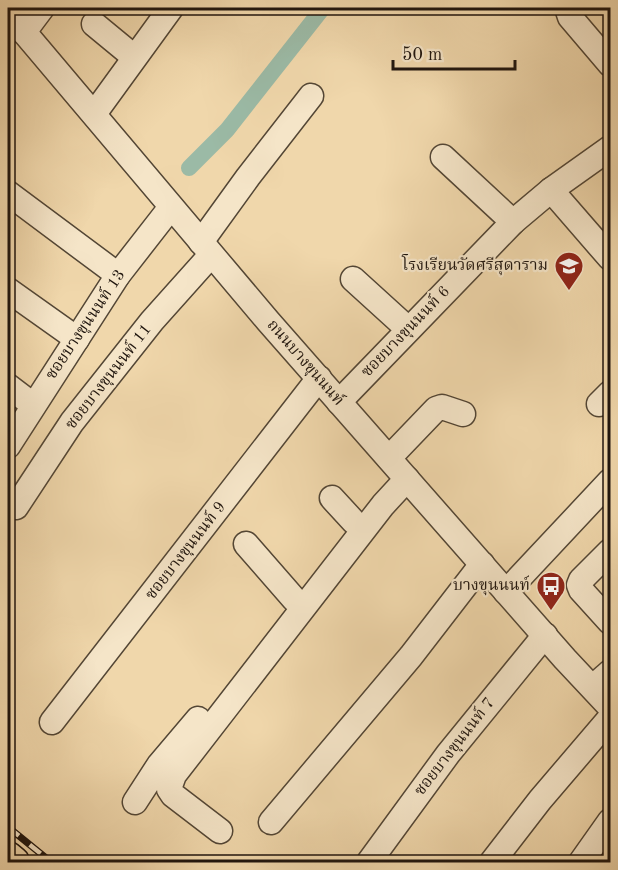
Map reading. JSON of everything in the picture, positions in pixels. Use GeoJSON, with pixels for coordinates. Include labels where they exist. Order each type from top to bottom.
{"type":"FeatureCollection","features":[{"type":"Feature","properties":{"kind":"main road"},"geometry":{"type":"LineString","coordinates":[[8,857],[14,862]]}},
{"type":"Feature","properties":{"kind":"street"},"geometry":{"type":"LineString","coordinates":[[24,32],[42,8]]}},
{"type":"Feature","properties":{"kind":"street"},"geometry":{"type":"LineString","coordinates":[[570,8],[568,11],[570,17],[610,64]]}},
{"type":"Feature","properties":{"kind":"street"},"geometry":{"type":"LineString","coordinates":[[94,114],[164,10]]}},
{"type":"Feature","properties":{"kind":"street","name":"ถนนบางขุนนนท์"},"geometry":{"type":"LineString","coordinates":[[8,13],[206,248],[506,592],[545,635],[602,680],[610,707]]}},
{"type":"Feature","properties":{"kind":"street"},"geometry":{"type":"LineString","coordinates":[[94,24],[134,57]]}},
{"type":"Feature","properties":{"kind":"street","name":"ซอยบางขุนนนท์ 11"},"geometry":{"type":"LineString","coordinates":[[16,507],[72,422],[206,248],[311,96]]}},
{"type":"Feature","properties":{"kind":"street","name":"ซอยบางขุนนนท์ 6"},"geometry":{"type":"LineString","coordinates":[[339,402],[513,222],[551,190],[610,148]]}},
{"type":"Feature","properties":{"kind":"street"},"geometry":{"type":"LineString","coordinates":[[443,157],[513,222]]}},
{"type":"Feature","properties":{"kind":"street"},"geometry":{"type":"LineString","coordinates":[[551,190],[610,258]]}},
{"type":"Feature","properties":{"kind":"street"},"geometry":{"type":"LineString","coordinates":[[8,193],[118,275]]}},
{"type":"Feature","properties":{"kind":"street","name":"ซอยบางขุนนนท์ 13"},"geometry":{"type":"LineString","coordinates":[[8,447],[118,275],[171,207]]}},
{"type":"Feature","properties":{"kind":"street"},"geometry":{"type":"LineString","coordinates":[[353,279],[408,330]]}},
{"type":"Feature","properties":{"kind":"street"},"geometry":{"type":"LineString","coordinates":[[8,290],[76,339]]}},
{"type":"Feature","properties":{"kind":"street","name":"ซอยบางขุนนนท์ 9"},"geometry":{"type":"LineString","coordinates":[[51,722],[319,378]]}},
{"type":"Feature","properties":{"kind":"street"},"geometry":{"type":"LineString","coordinates":[[8,386],[33,405]]}},
{"type":"Feature","properties":{"kind":"street"},"geometry":{"type":"LineString","coordinates":[[135,802],[159,765],[260,644],[398,469],[436,409],[442,407],[463,414]]}},
{"type":"Feature","properties":{"kind":"street"},"geometry":{"type":"LineString","coordinates":[[220,831],[173,795],[169,789],[174,775],[383,505],[398,469]]}},
{"type":"Feature","properties":{"kind":"street"},"geometry":{"type":"LineString","coordinates":[[506,592],[610,481]]}},
{"type":"Feature","properties":{"kind":"street"},"geometry":{"type":"LineString","coordinates":[[333,498],[354,522]]}},
{"type":"Feature","properties":{"kind":"street"},"geometry":{"type":"LineString","coordinates":[[246,544],[294,599]]}},
{"type":"Feature","properties":{"kind":"street"},"geometry":{"type":"LineString","coordinates":[[610,550],[581,580],[579,585],[610,622]]}},
{"type":"Feature","properties":{"kind":"street"},"geometry":{"type":"LineString","coordinates":[[271,822],[411,656],[482,564]]}},
{"type":"Feature","properties":{"kind":"street","name":"ซอยบางขุนนนท์ 7"},"geometry":{"type":"LineString","coordinates":[[369,862],[448,754],[545,635]]}},
{"type":"Feature","properties":{"kind":"street"},"geometry":{"type":"LineString","coordinates":[[492,862],[540,800],[610,718]]}},
{"type":"Feature","properties":{"kind":"street"},"geometry":{"type":"LineString","coordinates":[[581,862],[610,821]]}},
{"type":"Feature","properties":{"kind":"waterway"},"geometry":{"type":"LineString","coordinates":[[189,168],[227,130],[323,8]]}},
{"type":"Feature","properties":{"kind":"railway"},"geometry":{"type":"LineString","coordinates":[[8,827],[51,862]]}},
{"type":"Feature","properties":{"kind":"place","name":"โรงเรียนวัดศรีสุดาราม"},"geometry":{"type":"Point","coordinates":[569,292]}},
{"type":"Feature","properties":{"kind":"place","name":"บางขุนนนท์"},"geometry":{"type":"Point","coordinates":[551,612]}}]}
